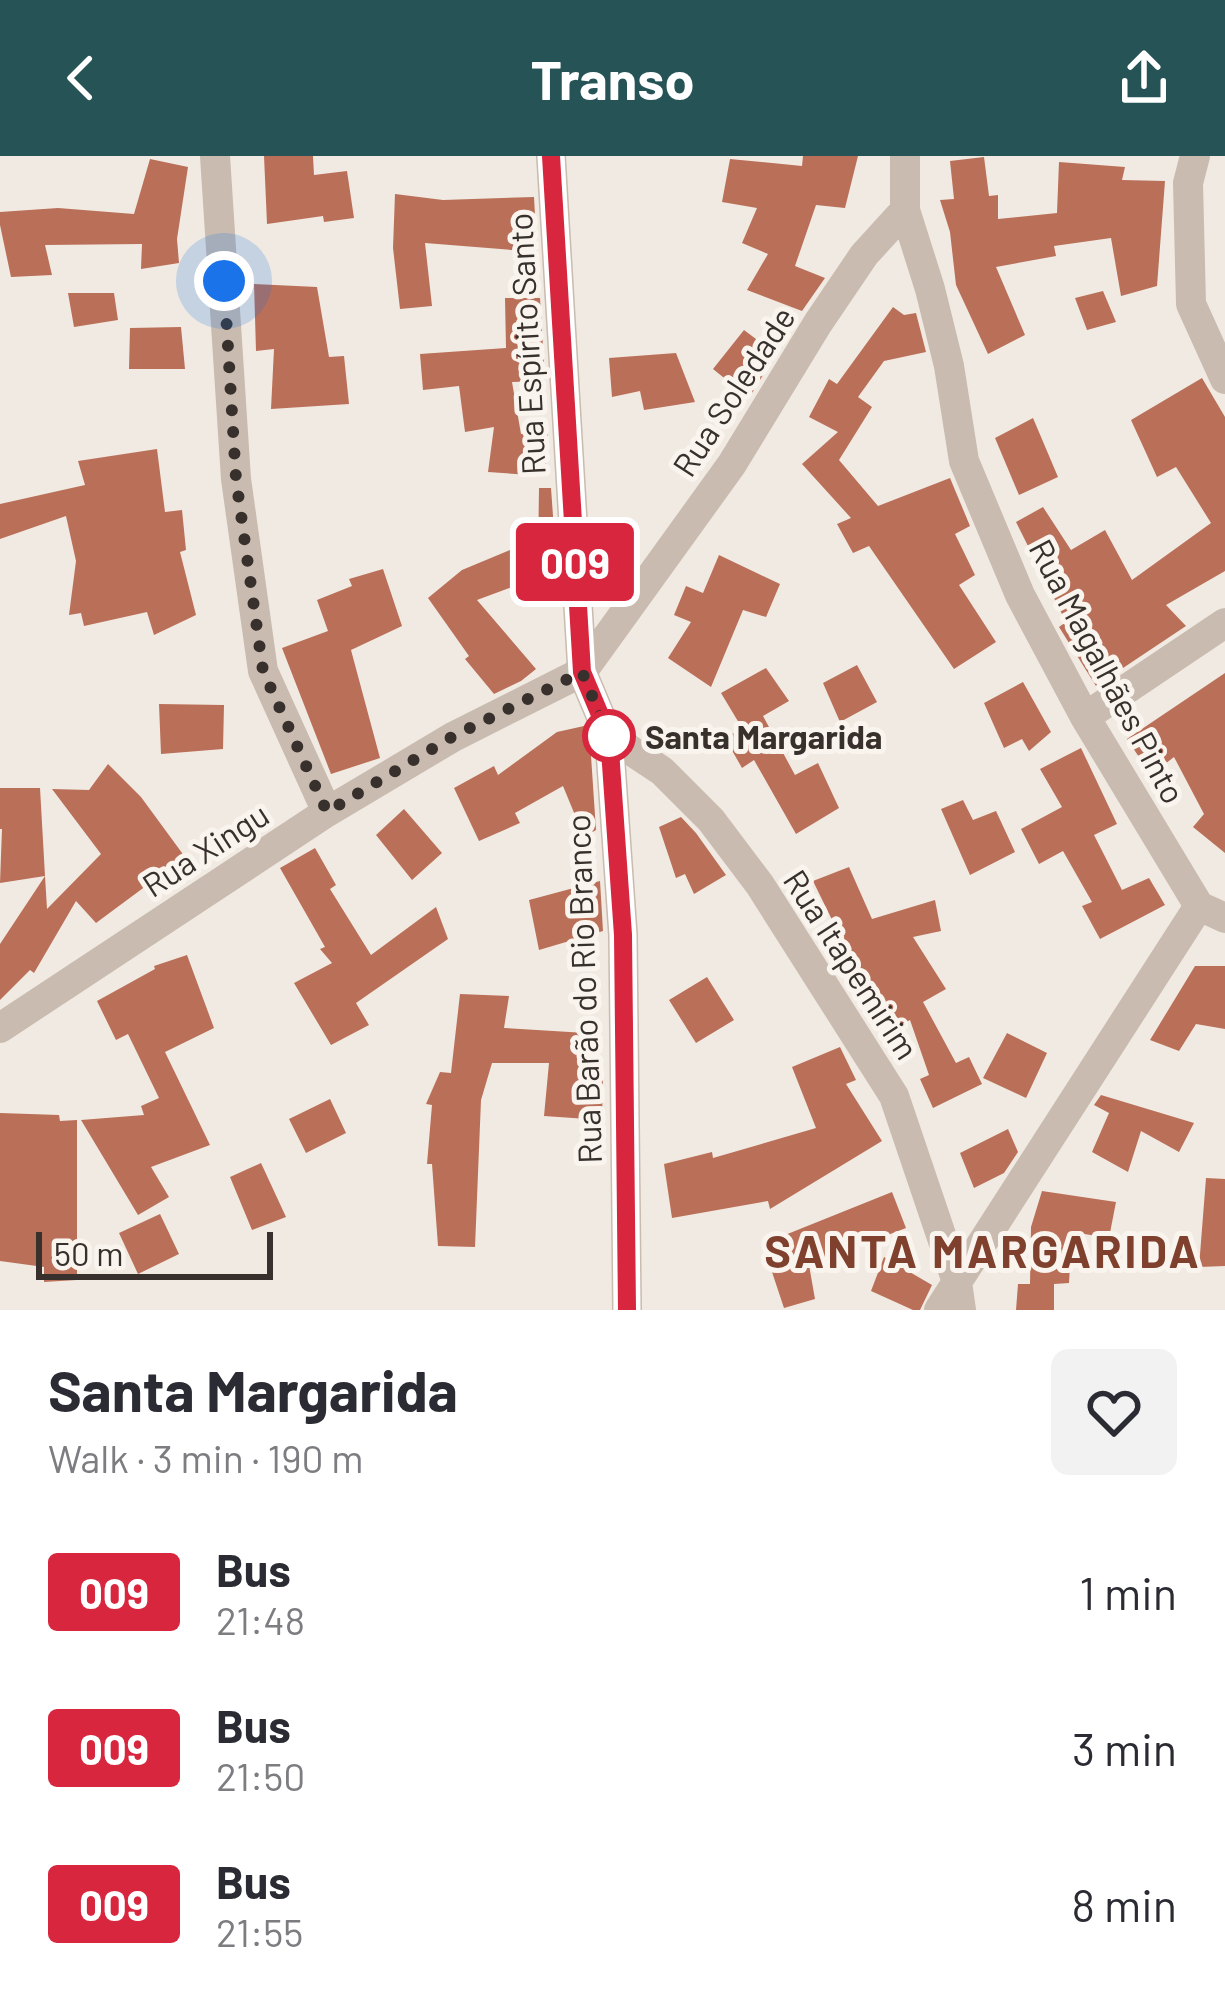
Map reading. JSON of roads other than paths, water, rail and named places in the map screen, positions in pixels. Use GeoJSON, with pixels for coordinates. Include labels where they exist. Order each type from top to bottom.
{"type":"FeatureCollection","features":[{"type":"Feature","properties":{"kind":"street"},"geometry":{"type":"LineString","coordinates":[[215,156],[236,479],[263,671],[327,812]]}},
{"type":"Feature","properties":{"kind":"street","name":"Rua Espírito Santo"},"geometry":{"type":"LineString","coordinates":[[551,156],[582,672]]}},
{"type":"Feature","properties":{"kind":"street","name":"Rua Magalhães Pinto"},"geometry":{"type":"LineString","coordinates":[[905,156],[905,210],[949,366],[964,461],[1020,595],[1085,717],[1212,912]]}},
{"type":"Feature","properties":{"kind":"street"},"geometry":{"type":"LineString","coordinates":[[1195,156],[1188,183],[1191,304],[1225,379]]}},
{"type":"Feature","properties":{"kind":"street","name":"Rua Soledade"},"geometry":{"type":"LineString","coordinates":[[582,672],[732,464],[864,255],[905,210]]}},
{"type":"Feature","properties":{"kind":"street"},"geometry":{"type":"LineString","coordinates":[[1085,717],[1225,623]]}},
{"type":"Feature","properties":{"kind":"street","name":"Rua Xingu"},"geometry":{"type":"LineString","coordinates":[[0,1028],[327,812],[452,737],[582,672]]}},
{"type":"Feature","properties":{"kind":"street","name":"Rua Barão do Rio Branco"},"geometry":{"type":"LineString","coordinates":[[582,672],[609,736],[623,935],[627,1310]]}},
{"type":"Feature","properties":{"kind":"street","name":"Rua Itapemirim"},"geometry":{"type":"LineString","coordinates":[[609,736],[662,771],[711,820],[760,885],[894,1096],[959,1296]]}},
{"type":"Feature","properties":{"kind":"street"},"geometry":{"type":"LineString","coordinates":[[939,1310],[959,1296],[1212,912]]}},
{"type":"Feature","properties":{"kind":"place","name":"Santa Margarida"},"geometry":{"type":"Point","coordinates":[609,736]}},
{"type":"Feature","properties":{"kind":"district","name":"SANTA MARGARIDA"},"geometry":{"type":"Point","coordinates":[983,1250]}}]}
